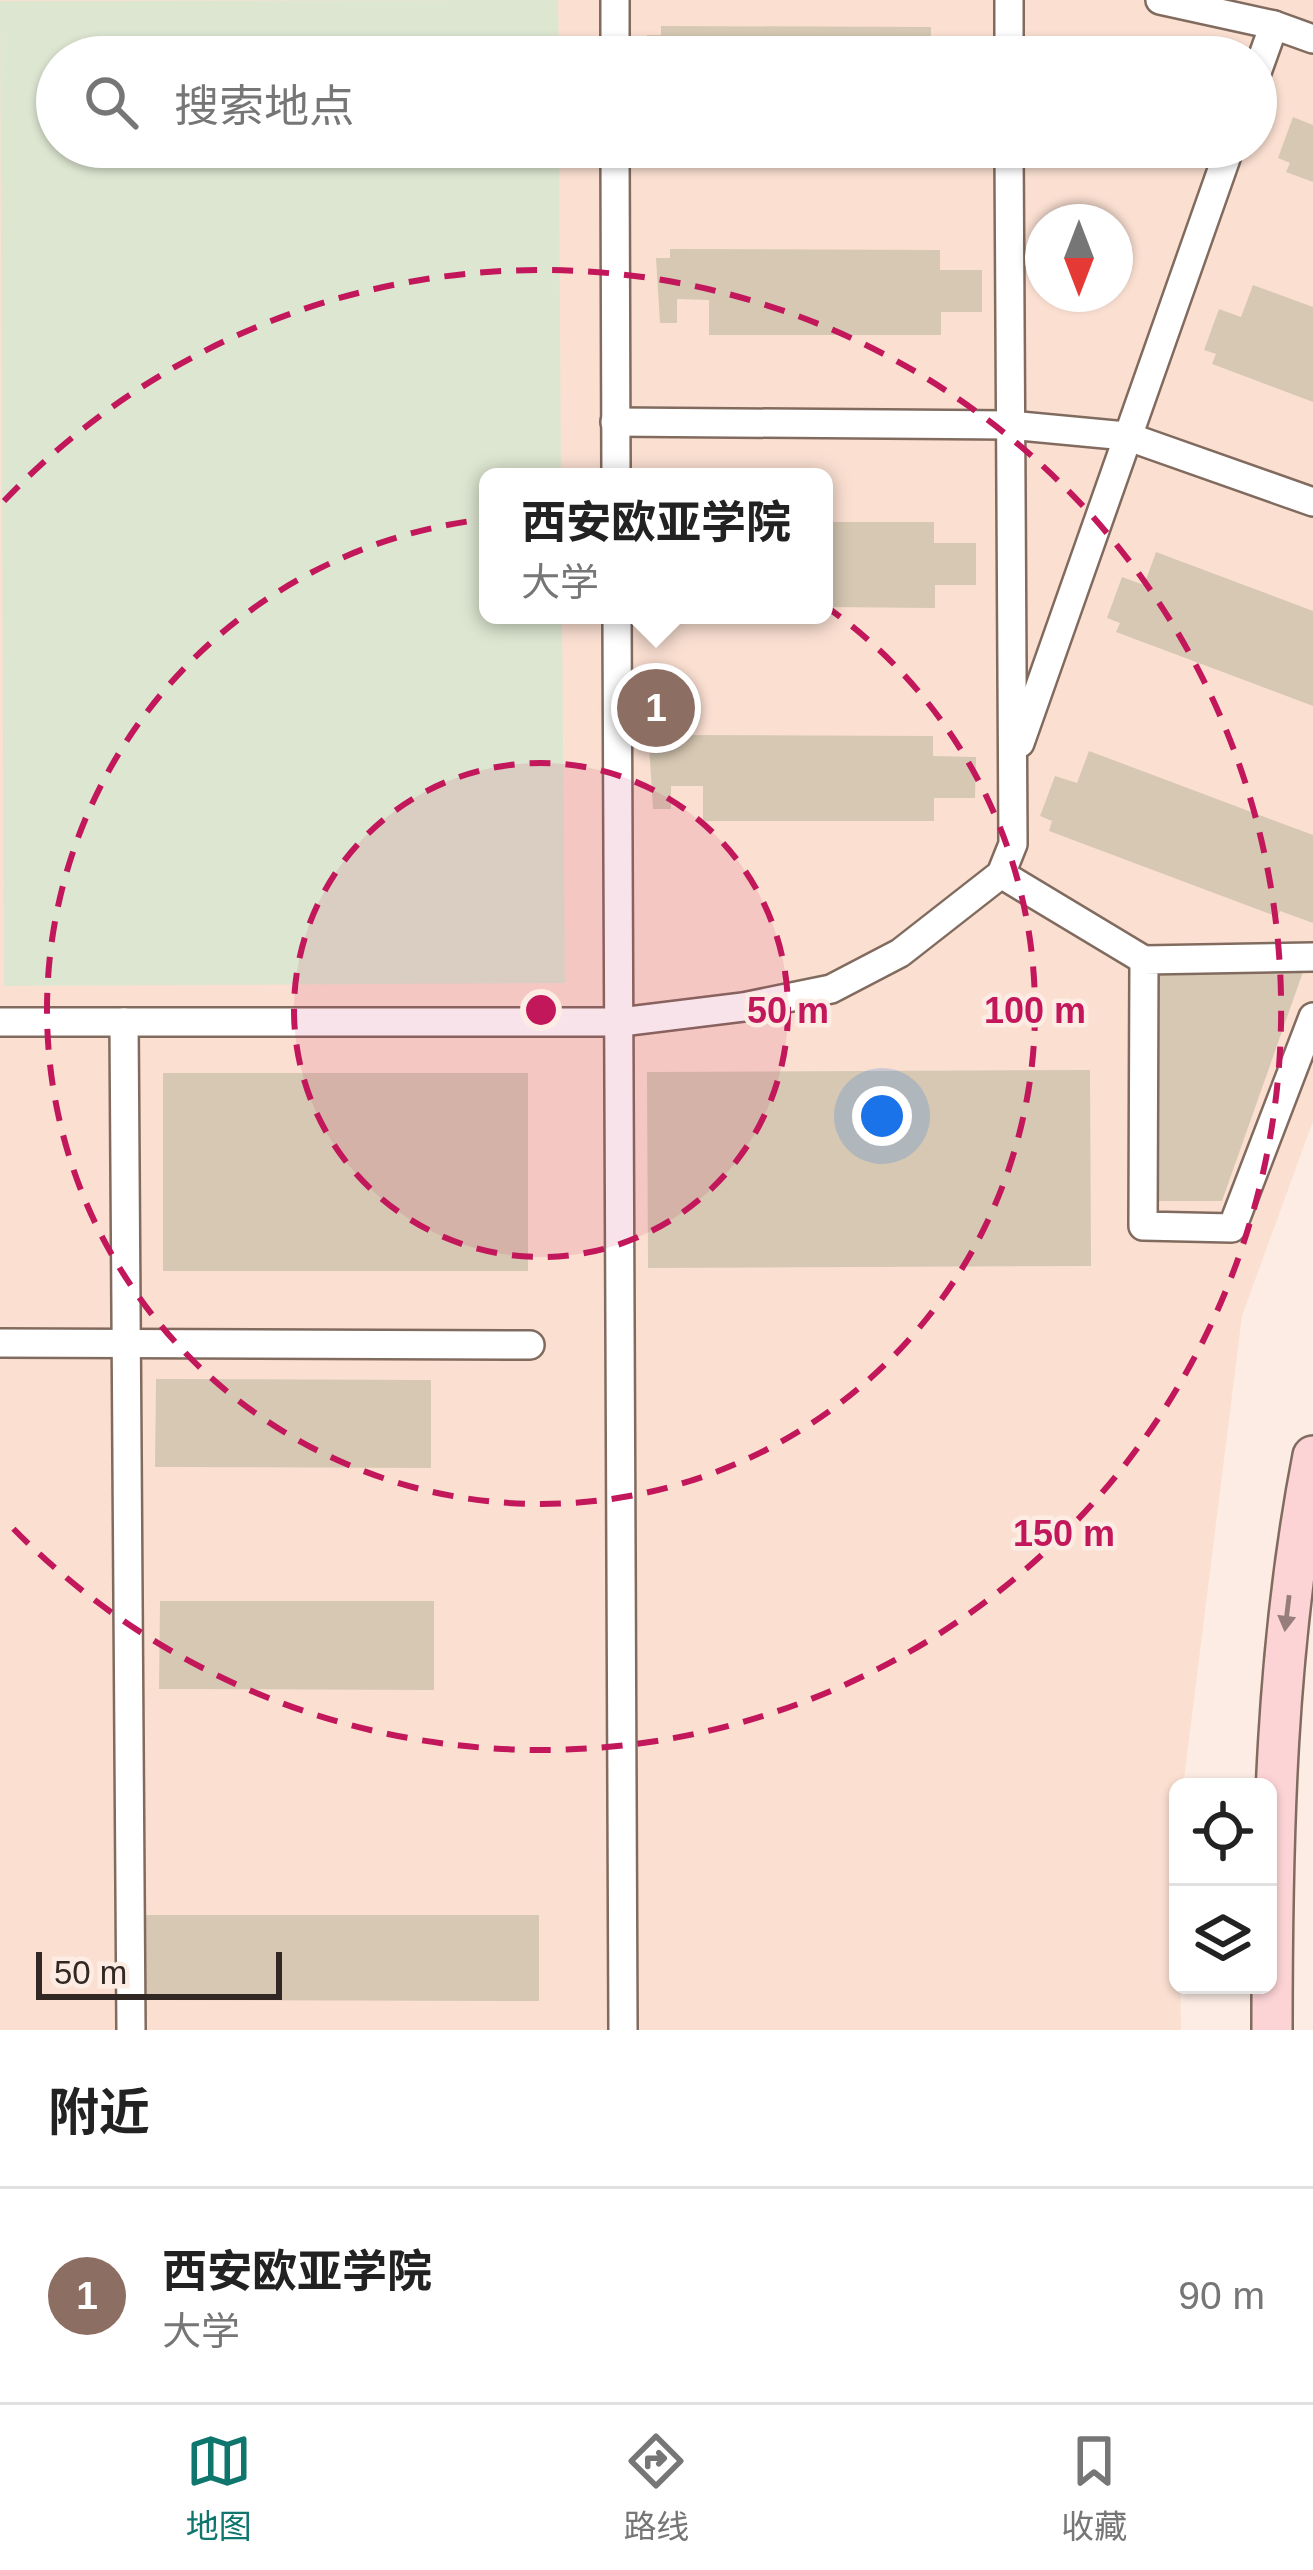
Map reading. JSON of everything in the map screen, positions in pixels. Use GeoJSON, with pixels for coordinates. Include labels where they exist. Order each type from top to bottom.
{"type":"FeatureCollection","features":[{"type":"Feature","properties":{"kind":"main road"},"geometry":{"type":"LineString","coordinates":[[1272,2030],[1272,1842],[1280,1694],[1294,1560],[1313,1456]]}},
{"type":"Feature","properties":{"kind":"street"},"geometry":{"type":"LineString","coordinates":[[615,0],[615,36]]}},
{"type":"Feature","properties":{"kind":"street"},"geometry":{"type":"LineString","coordinates":[[1009,0],[1009,36]]}},
{"type":"Feature","properties":{"kind":"street"},"geometry":{"type":"LineString","coordinates":[[1160,0],[1274,25],[1313,39]]}},
{"type":"Feature","properties":{"kind":"street"},"geometry":{"type":"LineString","coordinates":[[1270,36],[1274,25]]}},
{"type":"Feature","properties":{"kind":"street"},"geometry":{"type":"LineString","coordinates":[[615,168],[616,468]]}},
{"type":"Feature","properties":{"kind":"street"},"geometry":{"type":"LineString","coordinates":[[0,1022],[621,1022],[831,989],[900,953],[1001,874],[1013,844],[1009,168]]}},
{"type":"Feature","properties":{"kind":"street"},"geometry":{"type":"LineString","coordinates":[[1012,764],[1222,168]]}},
{"type":"Feature","properties":{"kind":"street"},"geometry":{"type":"LineString","coordinates":[[616,422],[1010,425],[1126,436],[1313,502]]}},
{"type":"Feature","properties":{"kind":"street"},"geometry":{"type":"LineString","coordinates":[[617,624],[623,2030]]}},
{"type":"Feature","properties":{"kind":"street"},"geometry":{"type":"LineString","coordinates":[[1001,874],[1144,960],[1313,957]]}},
{"type":"Feature","properties":{"kind":"street"},"geometry":{"type":"LineString","coordinates":[[1144,960],[1143,1226],[1232,1228],[1313,1017]]}},
{"type":"Feature","properties":{"kind":"street"},"geometry":{"type":"LineString","coordinates":[[124,1022],[131,2030]]}},
{"type":"Feature","properties":{"kind":"street"},"geometry":{"type":"LineString","coordinates":[[0,1343],[530,1345]]}},
{"type":"Feature","properties":{"kind":"shaded area"},"geometry":{"type":"Polygon","coordinates":[[[0,0],[1313,0],[1313,1121],[1242,1316],[1184,1778],[1169,1778],[1169,1994],[1181,1994],[1181,2030],[0,2030],[0,0]]]}},
{"type":"Feature","properties":{"kind":"green space"},"geometry":{"type":"Polygon","coordinates":[[[558,0],[559,36],[36,36],[36,168],[559,168],[561,468],[479,468],[479,624],[562,624],[565,983],[4,986],[0,1],[558,0]]]}},
{"type":"Feature","properties":{"kind":"building"},"geometry":{"type":"Polygon","coordinates":[[[661,26],[931,27],[931,36],[647,36],[661,35],[661,26]]]}},
{"type":"Feature","properties":{"kind":"building"},"geometry":{"type":"Polygon","coordinates":[[[1293,117],[1313,125],[1313,182],[1286,172],[1290,163],[1278,158],[1293,117]]]}},
{"type":"Feature","properties":{"kind":"building"},"geometry":{"type":"Polygon","coordinates":[[[670,249],[940,250],[940,270],[982,270],[982,312],[941,312],[941,335],[709,335],[709,300],[677,299],[677,323],[660,323],[656,258],[670,258],[670,249]]]}},
{"type":"Feature","properties":{"kind":"building"},"geometry":{"type":"Polygon","coordinates":[[[1253,285],[1313,307],[1313,402],[1212,364],[1216,354],[1204,350],[1219,309],[1241,317],[1253,285]]]}},
{"type":"Feature","properties":{"kind":"building"},"geometry":{"type":"Polygon","coordinates":[[[833,522],[934,522],[934,543],[976,543],[976,585],[935,585],[935,608],[833,607],[833,522]]]}},
{"type":"Feature","properties":{"kind":"building"},"geometry":{"type":"Polygon","coordinates":[[[1156,552],[1313,611],[1313,706],[1116,632],[1120,623],[1107,618],[1122,577],[1144,585],[1156,552]]]}},
{"type":"Feature","properties":{"kind":"building"},"geometry":{"type":"Polygon","coordinates":[[[664,735],[933,736],[933,756],[976,757],[975,798],[934,798],[934,821],[703,821],[703,786],[671,786],[671,809],[653,809],[649,745],[664,745],[664,735]]]}},
{"type":"Feature","properties":{"kind":"building"},"geometry":{"type":"Polygon","coordinates":[[[1089,751],[1313,835],[1313,923],[1280,911],[1278,917],[1049,831],[1052,821],[1040,816],[1055,776],[1077,783],[1089,751]]]}},
{"type":"Feature","properties":{"kind":"building"},"geometry":{"type":"Polygon","coordinates":[[[1155,972],[1303,972],[1222,1201],[1155,1201],[1155,972]]]}},
{"type":"Feature","properties":{"kind":"building"},"geometry":{"type":"Polygon","coordinates":[[[1090,1070],[1091,1266],[648,1268],[647,1072],[1090,1070]]]}},
{"type":"Feature","properties":{"kind":"building"},"geometry":{"type":"Polygon","coordinates":[[[163,1073],[528,1073],[528,1271],[163,1271],[163,1073]]]}},
{"type":"Feature","properties":{"kind":"building"},"geometry":{"type":"Polygon","coordinates":[[[156,1379],[431,1380],[431,1468],[155,1467],[156,1379]]]}},
{"type":"Feature","properties":{"kind":"building"},"geometry":{"type":"Polygon","coordinates":[[[160,1601],[434,1601],[434,1690],[159,1689],[160,1601]]]}},
{"type":"Feature","properties":{"kind":"building"},"geometry":{"type":"Polygon","coordinates":[[[144,1915],[539,1915],[539,2001],[144,2000],[144,1915]]]}},
{"type":"Feature","properties":{"kind":"place","name":"西安欧亚学院"},"geometry":{"type":"Point","coordinates":[656,708]}}]}
